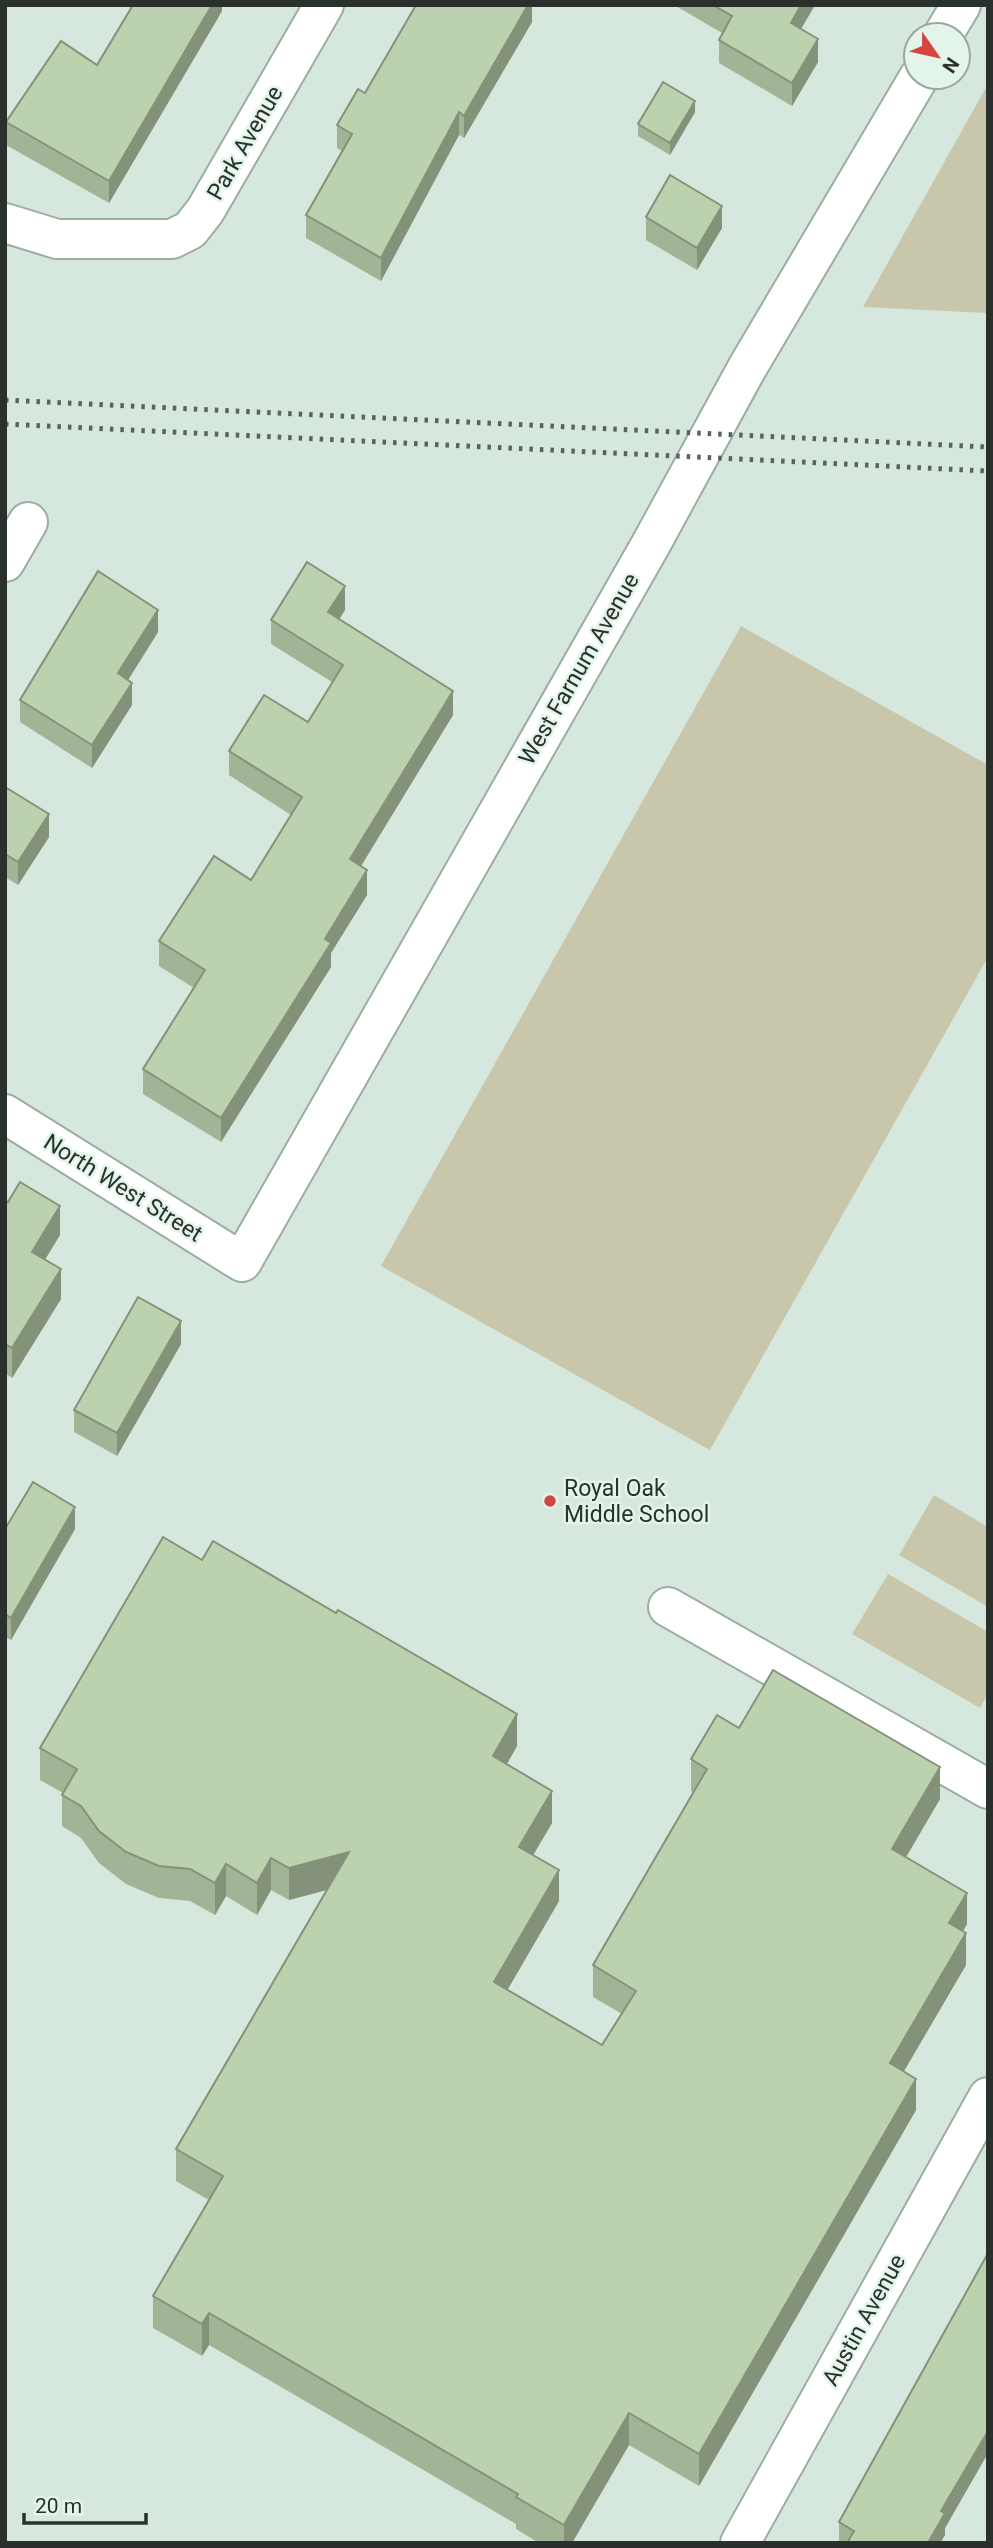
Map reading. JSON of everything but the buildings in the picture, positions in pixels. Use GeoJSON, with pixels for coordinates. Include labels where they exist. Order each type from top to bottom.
{"type":"FeatureCollection","features":[{"type":"Feature","properties":{"kind":"street","name":"Park Avenue"},"geometry":{"type":"LineString","coordinates":[[5,222],[57,239],[172,239],[190,230],[205,211],[324,5]]}},
{"type":"Feature","properties":{"kind":"street"},"geometry":{"type":"LineString","coordinates":[[951,21],[961,5]]}},
{"type":"Feature","properties":{"kind":"street","name":"West Farnum Avenue"},"geometry":{"type":"LineString","coordinates":[[242,1262],[644,556],[747,368],[911,91]]}},
{"type":"Feature","properties":{"kind":"street"},"geometry":{"type":"LineString","coordinates":[[5,562],[28,522]]}},
{"type":"Feature","properties":{"kind":"street","name":"North West Street"},"geometry":{"type":"LineString","coordinates":[[5,1114],[242,1262]]}},
{"type":"Feature","properties":{"kind":"street"},"geometry":{"type":"LineString","coordinates":[[668,1607],[988,1789]]}},
{"type":"Feature","properties":{"kind":"street","name":"Austin Avenue"},"geometry":{"type":"LineString","coordinates":[[740,2543],[988,2097]]}},
{"type":"Feature","properties":{"kind":"green space"},"geometry":{"type":"Polygon","coordinates":[[[988,84],[988,313],[863,307],[988,84]]]}},
{"type":"Feature","properties":{"kind":"green space"},"geometry":{"type":"Polygon","coordinates":[[[741,626],[988,765],[988,957],[710,1450],[381,1266],[741,626]]]}},
{"type":"Feature","properties":{"kind":"green space"},"geometry":{"type":"Polygon","coordinates":[[[934,1495],[988,1527],[988,1607],[899,1555],[934,1495]]]}},
{"type":"Feature","properties":{"kind":"green space"},"geometry":{"type":"Polygon","coordinates":[[[888,1574],[988,1632],[988,1694],[980,1708],[852,1634],[888,1574]]]}},
{"type":"Feature","properties":{"kind":"railway"},"geometry":{"type":"LineString","coordinates":[[5,400],[988,447]]}},
{"type":"Feature","properties":{"kind":"railway"},"geometry":{"type":"LineString","coordinates":[[5,424],[988,471]]}},
{"type":"Feature","properties":{"kind":"place","name":"Royal Oak Middle School"},"geometry":{"type":"Point","coordinates":[550,1501]}}]}
